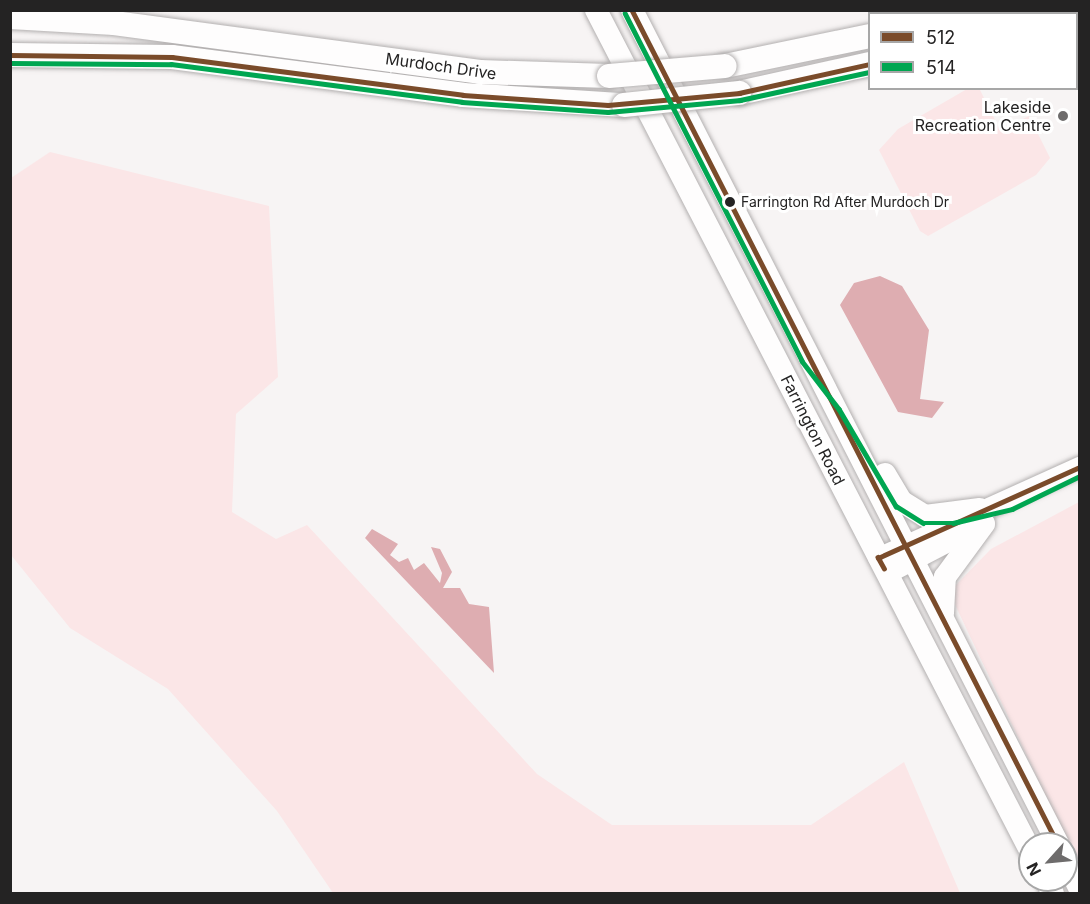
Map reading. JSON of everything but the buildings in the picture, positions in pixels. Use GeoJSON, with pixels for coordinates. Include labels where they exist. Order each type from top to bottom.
{"type":"FeatureCollection","features":[{"type":"Feature","properties":{"kind":"main road"},"geometry":{"type":"LineString","coordinates":[[52,18],[86,10]]}},
{"type":"Feature","properties":{"kind":"main road","name":"Farrington Road"},"geometry":{"type":"LineString","coordinates":[[596,10],[1021,832]]}},
{"type":"Feature","properties":{"kind":"main road","name":"Farrington Road"},"geometry":{"type":"LineString","coordinates":[[632,10],[1052,832]]}},
{"type":"Feature","properties":{"kind":"main road","name":"Murdoch Drive"},"geometry":{"type":"LineString","coordinates":[[10,17],[52,18],[480,72],[609,76],[725,66],[868,36]]}},
{"type":"Feature","properties":{"kind":"main road","name":"Murdoch Drive"},"geometry":{"type":"LineString","coordinates":[[10,55],[172,57],[472,96],[624,105],[739,93],[868,64]]}},
{"type":"Feature","properties":{"kind":"main road"},"geometry":{"type":"LineString","coordinates":[[729,202],[728,225],[768,312],[765,317],[753,315]]}},
{"type":"Feature","properties":{"kind":"main road"},"geometry":{"type":"LineString","coordinates":[[809,358],[845,405],[901,501],[916,512],[940,518],[982,516]]}},
{"type":"Feature","properties":{"kind":"main road"},"geometry":{"type":"LineString","coordinates":[[943,616],[945,577],[982,516]]}},
{"type":"Feature","properties":{"kind":"street"},"geometry":{"type":"LineString","coordinates":[[882,566],[1080,467]]}},
{"type":"Feature","properties":{"kind":"shaded area"},"geometry":{"type":"Polygon","coordinates":[[[965,90],[980,90],[1000,130],[1029,116],[1050,158],[1036,175],[928,236],[920,231],[879,150],[898,129],[965,90]]]}},
{"type":"Feature","properties":{"kind":"shaded area"},"geometry":{"type":"Polygon","coordinates":[[[50,152],[269,206],[278,377],[236,414],[232,512],[276,539],[307,525],[537,774],[612,825],[811,825],[904,762],[960,893],[333,893],[277,811],[168,689],[70,628],[11,555],[11,178],[50,152]]]}},
{"type":"Feature","properties":{"kind":"shaded area"},"geometry":{"type":"Polygon","coordinates":[[[880,276],[902,286],[929,330],[920,399],[944,402],[932,418],[898,412],[840,305],[854,283],[880,276]]]}},
{"type":"Feature","properties":{"kind":"shaded area"},"geometry":{"type":"Polygon","coordinates":[[[1079,502],[1079,866],[1078,832],[1063,832],[949,592],[991,549],[1079,502]]]}},
{"type":"Feature","properties":{"kind":"shaded area"},"geometry":{"type":"Polygon","coordinates":[[[372,529],[398,544],[390,555],[399,562],[408,558],[414,570],[424,563],[440,583],[442,573],[431,547],[440,549],[452,572],[443,588],[460,588],[469,604],[489,607],[494,673],[365,538],[372,529]]]}},
{"type":"Feature","properties":{"kind":"transit line","name":"512"},"geometry":{"type":"LineString","coordinates":[[632,10],[1052,832]]}},
{"type":"Feature","properties":{"kind":"transit line","name":"514"},"geometry":{"type":"LineString","coordinates":[[625,13],[802,361],[839,409],[896,506],[923,523],[953,523],[1012,509],[1080,476]]}},
{"type":"Feature","properties":{"kind":"transit line","name":"512"},"geometry":{"type":"LineString","coordinates":[[10,55],[172,57],[463,95],[608,105],[739,93],[868,64]]}},
{"type":"Feature","properties":{"kind":"transit line","name":"514"},"geometry":{"type":"LineString","coordinates":[[10,63],[171,64],[462,102],[608,112],[740,100],[868,72]]}},
{"type":"Feature","properties":{"kind":"transit line","name":"512"},"geometry":{"type":"LineString","coordinates":[[884,569],[878,558],[1080,467]]}},
{"type":"Feature","properties":{"kind":"place","name":"Lakeside Recreation Centre"},"geometry":{"type":"Point","coordinates":[1063,116]}},
{"type":"Feature","properties":{"kind":"place","name":"Farrington Rd After Murdoch Dr"},"geometry":{"type":"Point","coordinates":[730,202]}}]}
